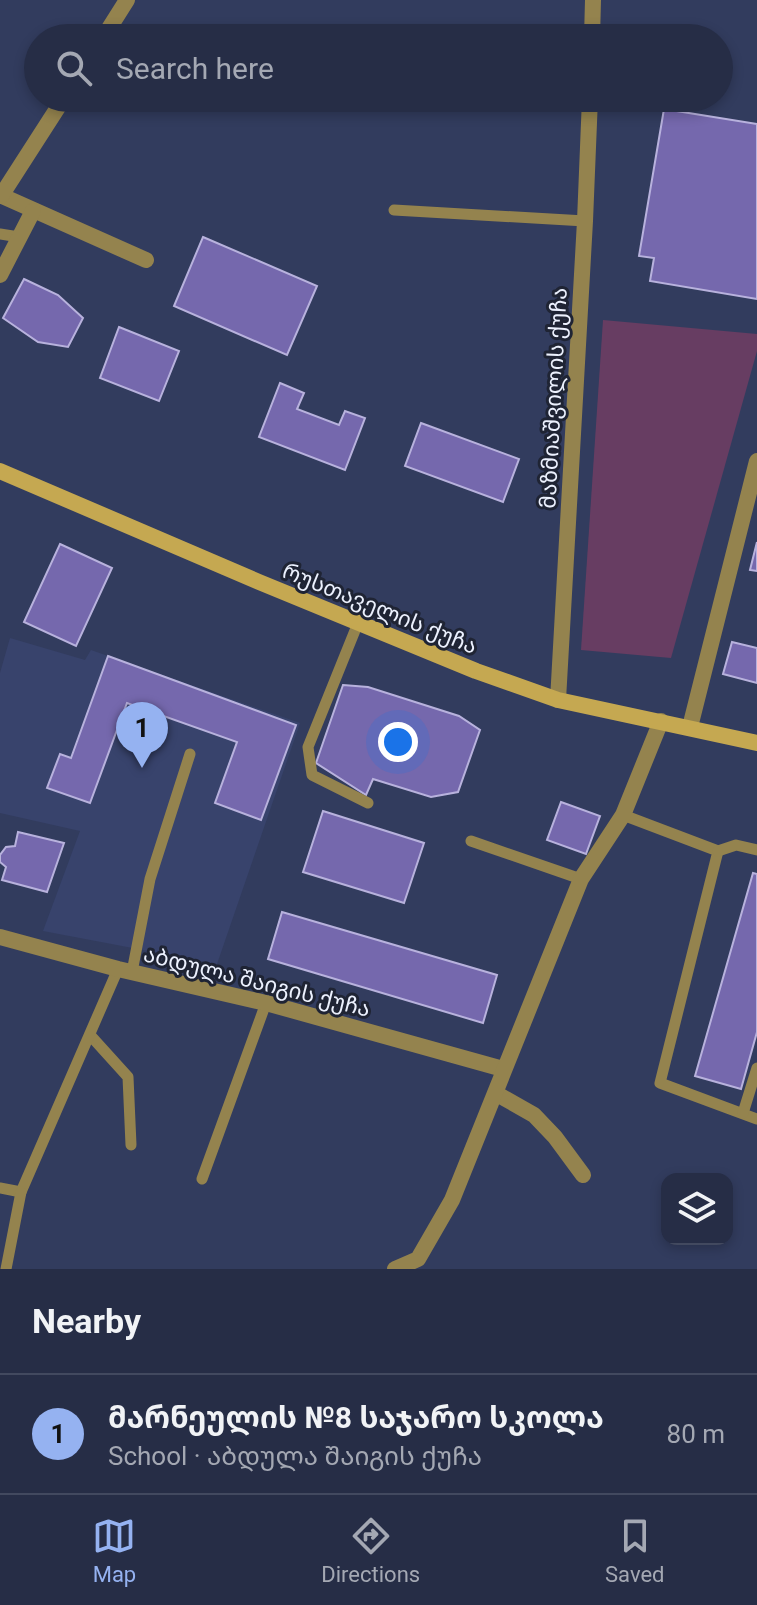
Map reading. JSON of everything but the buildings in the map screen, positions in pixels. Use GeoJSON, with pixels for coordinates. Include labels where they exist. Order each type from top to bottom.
{"type":"FeatureCollection","features":[{"type":"Feature","properties":{"kind":"main road","name":"რუსთაველის ქუჩა"},"geometry":{"type":"LineString","coordinates":[[0,471],[476,671],[558,700],[757,743]]}},
{"type":"Feature","properties":{"kind":"street"},"geometry":{"type":"LineString","coordinates":[[112,24],[127,0]]}},
{"type":"Feature","properties":{"kind":"street"},"geometry":{"type":"LineString","coordinates":[[592,24],[593,0]]}},
{"type":"Feature","properties":{"kind":"street"},"geometry":{"type":"LineString","coordinates":[[55,112],[0,196],[146,260]]}},
{"type":"Feature","properties":{"kind":"street","name":"მაზმიაშვილის ქუჩა"},"geometry":{"type":"LineString","coordinates":[[558,700],[589,112]]}},
{"type":"Feature","properties":{"kind":"street"},"geometry":{"type":"LineString","coordinates":[[0,275],[33,211]]}},
{"type":"Feature","properties":{"kind":"street"},"geometry":{"type":"LineString","coordinates":[[690,727],[757,461]]}},
{"type":"Feature","properties":{"kind":"street"},"geometry":{"type":"LineString","coordinates":[[395,1269],[418,1259],[452,1200],[581,879],[623,815],[661,721]]}},
{"type":"Feature","properties":{"kind":"street","name":"აბდულა შაიგის ქუჩა"},"geometry":{"type":"LineString","coordinates":[[0,937],[266,1003],[503,1069]]}},
{"type":"Feature","properties":{"kind":"street"},"geometry":{"type":"LineString","coordinates":[[497,1094],[534,1115],[583,1175]]}},
{"type":"Feature","properties":{"kind":"lane"},"geometry":{"type":"LineString","coordinates":[[394,210],[585,221]]}},
{"type":"Feature","properties":{"kind":"lane"},"geometry":{"type":"LineString","coordinates":[[0,234],[19,237]]}},
{"type":"Feature","properties":{"kind":"lane"},"geometry":{"type":"LineString","coordinates":[[358,623],[308,747],[307,758],[312,775],[368,803]]}},
{"type":"Feature","properties":{"kind":"lane"},"geometry":{"type":"LineString","coordinates":[[6,1269],[21,1192],[90,1035],[125,970],[190,754]]}},
{"type":"Feature","properties":{"kind":"lane"},"geometry":{"type":"LineString","coordinates":[[623,815],[718,851],[736,845],[757,850]]}},
{"type":"Feature","properties":{"kind":"lane"},"geometry":{"type":"LineString","coordinates":[[471,841],[581,879]]}},
{"type":"Feature","properties":{"kind":"lane"},"geometry":{"type":"LineString","coordinates":[[718,851],[660,1083],[757,1119]]}},
{"type":"Feature","properties":{"kind":"lane"},"geometry":{"type":"LineString","coordinates":[[202,1179],[266,1003]]}},
{"type":"Feature","properties":{"kind":"lane"},"geometry":{"type":"LineString","coordinates":[[90,1035],[128,1077],[131,1145]]}},
{"type":"Feature","properties":{"kind":"lane"},"geometry":{"type":"LineString","coordinates":[[743,1113],[757,1068]]}},
{"type":"Feature","properties":{"kind":"lane"},"geometry":{"type":"LineString","coordinates":[[0,1188],[21,1192]]}},
{"type":"Feature","properties":{"kind":"shaded area"},"geometry":{"type":"Polygon","coordinates":[[[603,320],[757,334],[757,351],[671,658],[581,650],[603,320]]]}},
{"type":"Feature","properties":{"kind":"shaded area"},"geometry":{"type":"Polygon","coordinates":[[[10,638],[85,660],[91,650],[300,723],[217,964],[43,931],[80,831],[0,813],[0,673],[10,638]]]}},
{"type":"Feature","properties":{"kind":"place","name":"მარნეულის №8 საჯარო სკოლა"},"geometry":{"type":"Point","coordinates":[142,768]}}]}
